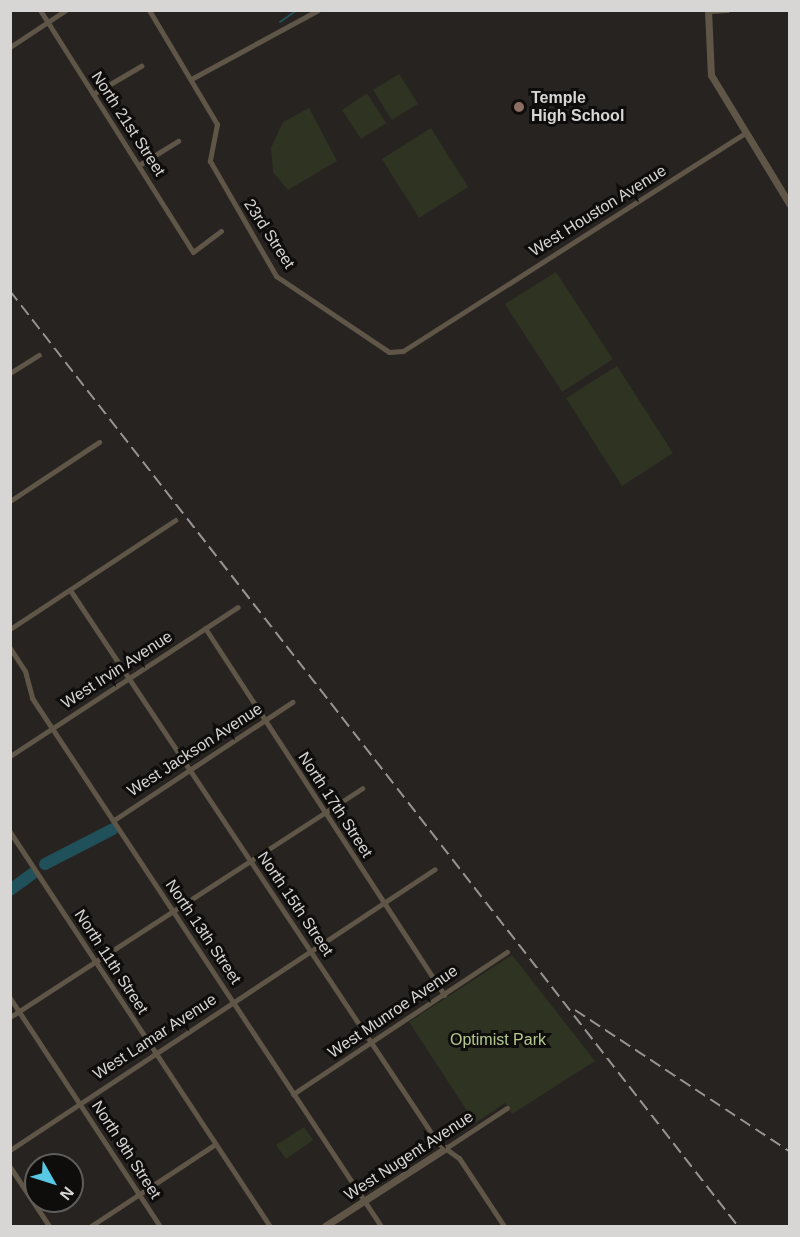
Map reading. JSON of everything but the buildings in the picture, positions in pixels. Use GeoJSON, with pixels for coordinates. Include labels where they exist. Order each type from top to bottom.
{"type":"FeatureCollection","features":[{"type":"Feature","properties":{"kind":"street","name":"North 21st Street"},"geometry":{"type":"LineString","coordinates":[[40,10],[193,252],[221,231]]}},
{"type":"Feature","properties":{"kind":"street"},"geometry":{"type":"LineString","coordinates":[[10,47],[66,10]]}},
{"type":"Feature","properties":{"kind":"street","name":"23rd Street"},"geometry":{"type":"LineString","coordinates":[[150,10],[193,78],[217,124],[210,161],[276,276],[389,352],[403,351],[466,311]]}},
{"type":"Feature","properties":{"kind":"street"},"geometry":{"type":"LineString","coordinates":[[193,78],[318,10]]}},
{"type":"Feature","properties":{"kind":"street"},"geometry":{"type":"LineString","coordinates":[[727,10],[709,11],[711,75],[744,134],[789,205]]}},
{"type":"Feature","properties":{"kind":"street"},"geometry":{"type":"LineString","coordinates":[[93,94],[141,66]]}},
{"type":"Feature","properties":{"kind":"street","name":"West Houston Avenue"},"geometry":{"type":"LineString","coordinates":[[466,311],[744,134]]}},
{"type":"Feature","properties":{"kind":"street"},"geometry":{"type":"LineString","coordinates":[[139,165],[178,141]]}},
{"type":"Feature","properties":{"kind":"street"},"geometry":{"type":"LineString","coordinates":[[10,373],[39,355]]}},
{"type":"Feature","properties":{"kind":"street"},"geometry":{"type":"LineString","coordinates":[[10,501],[99,442]]}},
{"type":"Feature","properties":{"kind":"street"},"geometry":{"type":"LineString","coordinates":[[10,629],[175,520]]}},
{"type":"Feature","properties":{"kind":"street","name":"North 15th Street"},"geometry":{"type":"LineString","coordinates":[[70,590],[438,1143],[446,1148],[504,1227]]}},
{"type":"Feature","properties":{"kind":"street","name":"West Irvin Avenue"},"geometry":{"type":"LineString","coordinates":[[10,756],[238,607]]}},
{"type":"Feature","properties":{"kind":"street","name":"North 17th Street"},"geometry":{"type":"LineString","coordinates":[[205,628],[263,721],[444,995]]}},
{"type":"Feature","properties":{"kind":"street","name":"North 13th Street"},"geometry":{"type":"LineString","coordinates":[[10,648],[52,729],[114,819],[172,911],[381,1227]]}},
{"type":"Feature","properties":{"kind":"street","name":"West Jackson Avenue"},"geometry":{"type":"LineString","coordinates":[[114,819],[292,702]]}},
{"type":"Feature","properties":{"kind":"street"},"geometry":{"type":"LineString","coordinates":[[10,1017],[362,788]]}},
{"type":"Feature","properties":{"kind":"street","name":"North 11th Street"},"geometry":{"type":"LineString","coordinates":[[10,831],[214,1145],[270,1227]]}},
{"type":"Feature","properties":{"kind":"street","name":"West Lamar Avenue"},"geometry":{"type":"LineString","coordinates":[[10,1150],[435,869]]}},
{"type":"Feature","properties":{"kind":"street","name":"West Munroe Avenue"},"geometry":{"type":"LineString","coordinates":[[293,1094],[507,952]]}},
{"type":"Feature","properties":{"kind":"street","name":"North 9th Street"},"geometry":{"type":"LineString","coordinates":[[10,998],[160,1227]]}},
{"type":"Feature","properties":{"kind":"street","name":"West Nugent Avenue"},"geometry":{"type":"LineString","coordinates":[[325,1227],[507,1108]]}},
{"type":"Feature","properties":{"kind":"street"},"geometry":{"type":"LineString","coordinates":[[91,1227],[214,1145]]}},
{"type":"Feature","properties":{"kind":"street"},"geometry":{"type":"LineString","coordinates":[[10,1167],[49,1227]]}},
{"type":"Feature","properties":{"kind":"green space"},"geometry":{"type":"Polygon","coordinates":[[[399,74],[418,104],[392,120],[373,90],[399,74]]]}},
{"type":"Feature","properties":{"kind":"green space"},"geometry":{"type":"Polygon","coordinates":[[[367,93],[386,123],[361,139],[342,110],[367,93]]]}},
{"type":"Feature","properties":{"kind":"green space"},"geometry":{"type":"Polygon","coordinates":[[[309,108],[337,161],[288,190],[273,172],[271,148],[283,122],[309,108]]]}},
{"type":"Feature","properties":{"kind":"green space"},"geometry":{"type":"Polygon","coordinates":[[[431,128],[468,187],[419,218],[382,159],[431,128]]]}},
{"type":"Feature","properties":{"kind":"green space"},"geometry":{"type":"Polygon","coordinates":[[[556,272],[613,359],[562,392],[505,304],[556,272]]]}},
{"type":"Feature","properties":{"kind":"green space"},"geometry":{"type":"Polygon","coordinates":[[[617,366],[673,453],[622,486],[566,398],[617,366]]]}},
{"type":"Feature","properties":{"kind":"green space","name":"Optimist Park"},"geometry":{"type":"Polygon","coordinates":[[[512,955],[595,1061],[512,1114],[505,1103],[475,1123],[409,1022],[512,955]]]}},
{"type":"Feature","properties":{"kind":"green space"},"geometry":{"type":"Polygon","coordinates":[[[304,1127],[313,1140],[286,1159],[276,1145],[304,1127]]]}},
{"type":"Feature","properties":{"kind":"waterway"},"geometry":{"type":"LineString","coordinates":[[280,22],[297,10]]}},
{"type":"Feature","properties":{"kind":"waterway"},"geometry":{"type":"LineString","coordinates":[[45,864],[113,829]]}},
{"type":"Feature","properties":{"kind":"waterway"},"geometry":{"type":"LineString","coordinates":[[10,890],[32,874]]}},
{"type":"Feature","properties":{"kind":"railway"},"geometry":{"type":"LineString","coordinates":[[10,291],[738,1226]]}},
{"type":"Feature","properties":{"kind":"railway"},"geometry":{"type":"LineString","coordinates":[[575,1010],[790,1152]]}},
{"type":"Feature","properties":{"kind":"place","name":"Temple High School"},"geometry":{"type":"Point","coordinates":[519,107]}}]}
